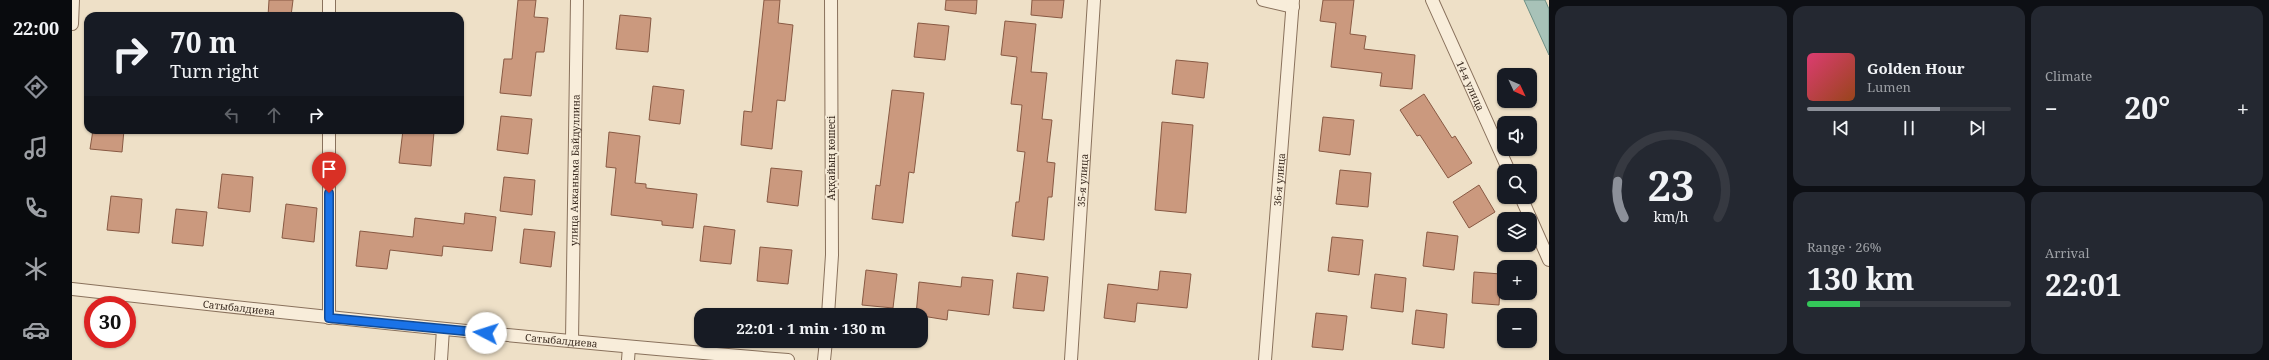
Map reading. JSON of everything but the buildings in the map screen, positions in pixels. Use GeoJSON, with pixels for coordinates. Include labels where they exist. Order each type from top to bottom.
{"type":"FeatureCollection","features":[{"type":"Feature","properties":{"kind":"street"},"geometry":{"type":"LineString","coordinates":[[72,0],[72,24]]}},
{"type":"Feature","properties":{"kind":"street"},"geometry":{"type":"LineString","coordinates":[[329,0],[329,12]]}},
{"type":"Feature","properties":{"kind":"street","name":"улица Акканыма Байдуллина"},"geometry":{"type":"LineString","coordinates":[[572,340],[577,0]]}},
{"type":"Feature","properties":{"kind":"street","name":"Аққайың көшесі"},"geometry":{"type":"LineString","coordinates":[[828,308],[832,255],[831,0]]}},
{"type":"Feature","properties":{"kind":"street","name":"35-я улица"},"geometry":{"type":"LineString","coordinates":[[1071,360],[1094,0]]}},
{"type":"Feature","properties":{"kind":"street"},"geometry":{"type":"LineString","coordinates":[[1264,0],[1293,3]]}},
{"type":"Feature","properties":{"kind":"street","name":"14-я улица"},"geometry":{"type":"LineString","coordinates":[[1432,0],[1506,164]]}},
{"type":"Feature","properties":{"kind":"street","name":"36-я улица"},"geometry":{"type":"LineString","coordinates":[[1265,360],[1293,3]]}},
{"type":"Feature","properties":{"kind":"street"},"geometry":{"type":"LineString","coordinates":[[329,134],[329,318]]}},
{"type":"Feature","properties":{"kind":"street"},"geometry":{"type":"LineString","coordinates":[[1524,204],[1549,260]]}},
{"type":"Feature","properties":{"kind":"street","name":"Сатыбалдиева"},"geometry":{"type":"LineString","coordinates":[[72,289],[329,318],[572,340],[629,347],[788,360]]}},
{"type":"Feature","properties":{"kind":"street"},"geometry":{"type":"LineString","coordinates":[[441,360],[443,329]]}},
{"type":"Feature","properties":{"kind":"street"},"geometry":{"type":"LineString","coordinates":[[628,360],[629,347]]}},
{"type":"Feature","properties":{"kind":"street"},"geometry":{"type":"LineString","coordinates":[[824,360],[825,348]]}},
{"type":"Feature","properties":{"kind":"shaded area"},"geometry":{"type":"Polygon","coordinates":[[[1524,0],[1545,0],[1549,9],[1549,55],[1524,0]]]}},
{"type":"Feature","properties":{"kind":"route"},"geometry":{"type":"LineString","coordinates":[[329,193],[329,318],[486,333]]}}]}
